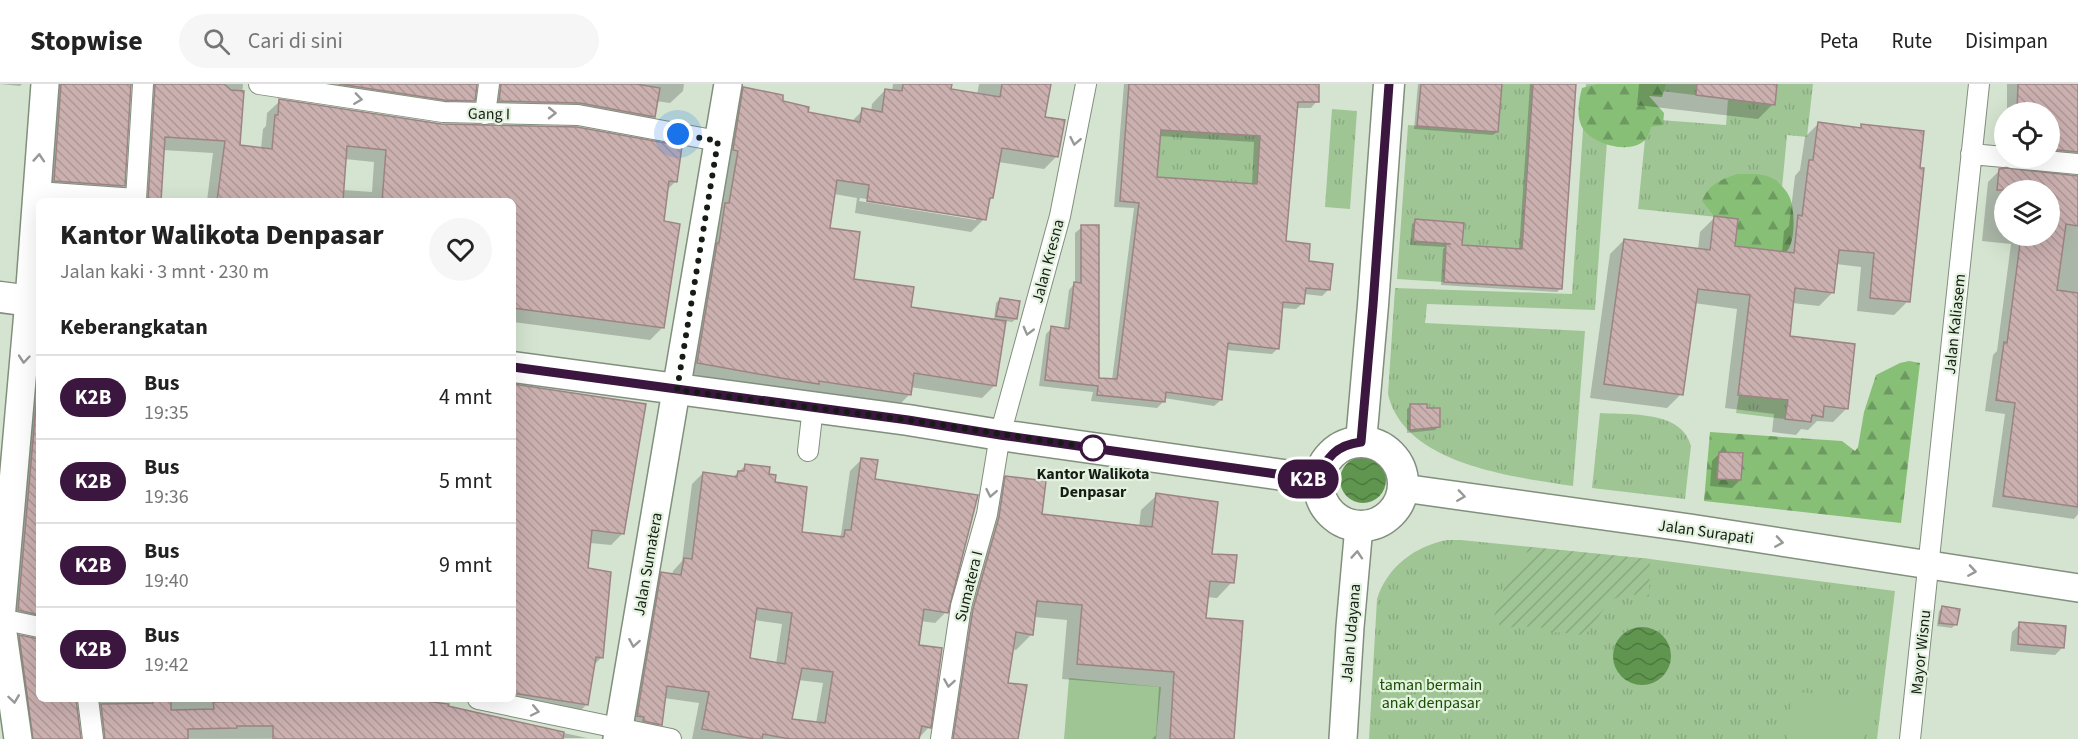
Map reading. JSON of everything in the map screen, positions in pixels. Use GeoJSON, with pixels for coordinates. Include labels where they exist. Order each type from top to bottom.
{"type":"FeatureCollection","features":[{"type":"Feature","properties":{"kind":"main road"},"geometry":{"type":"LineString","coordinates":[[37,198],[45,84]]}},
{"type":"Feature","properties":{"kind":"main road","name":"Jalan Sumatera"},"geometry":{"type":"LineString","coordinates":[[618,734],[728,84]]}},
{"type":"Feature","properties":{"kind":"main road"},"geometry":{"type":"LineString","coordinates":[[1361,442],[1389,84]]}},
{"type":"Feature","properties":{"kind":"main road"},"geometry":{"type":"LineString","coordinates":[[18,739],[2,619],[34,301],[36,228]]}},
{"type":"Feature","properties":{"kind":"main road"},"geometry":{"type":"LineString","coordinates":[[0,297],[34,301]]}},
{"type":"Feature","properties":{"kind":"main road"},"geometry":{"type":"LineString","coordinates":[[516,367],[813,407],[1319,480]]}},
{"type":"Feature","properties":{"kind":"main road"},"geometry":{"type":"LineString","coordinates":[[1361,442],[1375,444],[1388,451],[1397,461],[1403,474],[1403,488],[1400,501],[1393,512],[1383,520],[1371,525],[1359,526],[1346,523],[1334,516],[1322,500],[1319,480],[1328,457],[1348,443],[1361,442]]}},
{"type":"Feature","properties":{"kind":"main road","name":"Jalan Surapati"},"geometry":{"type":"LineString","coordinates":[[1403,488],[1689,528],[2078,588]]}},
{"type":"Feature","properties":{"kind":"main road","name":"Jalan Udayana"},"geometry":{"type":"LineString","coordinates":[[1343,739],[1359,526]]}},
{"type":"Feature","properties":{"kind":"street"},"geometry":{"type":"LineString","coordinates":[[136,198],[143,84]]}},
{"type":"Feature","properties":{"kind":"street","name":"Gang I"},"geometry":{"type":"LineString","coordinates":[[259,84],[421,109],[485,114],[578,115],[718,141]]}},
{"type":"Feature","properties":{"kind":"street"},"geometry":{"type":"LineString","coordinates":[[485,114],[489,84]]}},
{"type":"Feature","properties":{"kind":"street","name":"Jalan Kresna"},"geometry":{"type":"LineString","coordinates":[[1000,435],[1060,216],[1086,84]]}},
{"type":"Feature","properties":{"kind":"street","name":"Jalan Kaliasem"},"geometry":{"type":"LineString","coordinates":[[1929,565],[1979,84]]}},
{"type":"Feature","properties":{"kind":"street"},"geometry":{"type":"LineString","coordinates":[[1971,154],[1994,156]]}},
{"type":"Feature","properties":{"kind":"street"},"geometry":{"type":"LineString","coordinates":[[2060,162],[2078,164]]}},
{"type":"Feature","properties":{"kind":"street"},"geometry":{"type":"LineString","coordinates":[[37,192],[122,198]]}},
{"type":"Feature","properties":{"kind":"street"},"geometry":{"type":"LineString","coordinates":[[808,451],[813,407]]}},
{"type":"Feature","properties":{"kind":"street","name":"Sumatera I"},"geometry":{"type":"LineString","coordinates":[[941,739],[961,606],[987,513],[1000,435]]}},
{"type":"Feature","properties":{"kind":"street","name":"Mayor Wisnu"},"geometry":{"type":"LineString","coordinates":[[1910,739],[1929,565]]}},
{"type":"Feature","properties":{"kind":"street"},"geometry":{"type":"LineString","coordinates":[[2,619],[36,626]]}},
{"type":"Feature","properties":{"kind":"street"},"geometry":{"type":"LineString","coordinates":[[88,702],[93,739]]}},
{"type":"Feature","properties":{"kind":"street"},"geometry":{"type":"LineString","coordinates":[[498,702],[618,734],[671,739]]}},
{"type":"Feature","properties":{"kind":"green space"},"geometry":{"type":"Polygon","coordinates":[[[1165,84],[1191,84],[1188,132],[1260,136],[1257,184],[1157,177],[1165,84]]]}},
{"type":"Feature","properties":{"kind":"green space"},"geometry":{"type":"Polygon","coordinates":[[[1502,84],[1533,84],[1522,249],[1462,245],[1415,219],[1413,241],[1446,244],[1444,282],[1397,279],[1408,125],[1498,132],[1502,84]]]}},
{"type":"Feature","properties":{"kind":"green space"},"geometry":{"type":"Polygon","coordinates":[[[1586,84],[1813,84],[1807,137],[1787,135],[1776,251],[1737,219],[1638,209],[1647,119],[1726,125],[1728,99],[1611,85],[1595,310],[1427,304],[1425,323],[1585,331],[1573,486],[1493,472],[1438,452],[1416,437],[1398,418],[1388,394],[1395,288],[1572,294],[1586,84]]]}},
{"type":"Feature","properties":{"kind":"green space"},"geometry":{"type":"Polygon","coordinates":[[[1597,84],[1666,84],[1662,97],[1649,96],[1664,113],[1663,125],[1651,127],[1645,140],[1629,147],[1608,145],[1590,136],[1580,122],[1579,101],[1582,88],[1597,84]]]}},
{"type":"Feature","properties":{"kind":"green space"},"geometry":{"type":"Polygon","coordinates":[[[1332,109],[1357,111],[1350,209],[1325,207],[1332,109]]]}},
{"type":"Feature","properties":{"kind":"green space"},"geometry":{"type":"Polygon","coordinates":[[[1737,174],[1758,174],[1770,177],[1789,195],[1793,211],[1793,235],[1789,249],[1785,253],[1735,246],[1738,219],[1714,216],[1702,201],[1708,190],[1716,183],[1737,174]]]}},
{"type":"Feature","properties":{"kind":"green space"},"geometry":{"type":"Polygon","coordinates":[[[1909,361],[1920,363],[1901,523],[1704,501],[1710,432],[1842,441],[1855,451],[1858,447],[1864,412],[1876,375],[1909,361]]]}},
{"type":"Feature","properties":{"kind":"green space"},"geometry":{"type":"Polygon","coordinates":[[[1739,395],[1788,400],[1785,419],[1736,413],[1739,395]]]}},
{"type":"Feature","properties":{"kind":"green space"},"geometry":{"type":"Polygon","coordinates":[[[1600,413],[1639,415],[1666,420],[1686,434],[1691,446],[1685,499],[1592,488],[1600,413]]]}},
{"type":"Feature","properties":{"kind":"green space","name":"taman bermain anak denpasar"},"geometry":{"type":"Polygon","coordinates":[[[1447,540],[1650,559],[1895,591],[1877,739],[1369,739],[1377,599],[1388,577],[1404,560],[1424,547],[1447,540]]]}},
{"type":"Feature","properties":{"kind":"green space"},"geometry":{"type":"Polygon","coordinates":[[[1528,547],[1650,559],[1649,597],[1625,595],[1610,602],[1585,635],[1553,632],[1540,627],[1500,626],[1494,616],[1502,597],[1507,575],[1524,564],[1528,547]]]}},
{"type":"Feature","properties":{"kind":"green space"},"geometry":{"type":"Polygon","coordinates":[[[1069,678],[1161,687],[1156,739],[1064,739],[1069,678]]]}},
{"type":"Feature","properties":{"kind":"green space"},"geometry":{"type":"Polygon","coordinates":[[[1792,691],[1868,700],[1864,739],[1787,739],[1792,691]]]}},
{"type":"Feature","properties":{"kind":"water"},"geometry":{"type":"Polygon","coordinates":[[[1363,457],[1379,464],[1386,480],[1379,496],[1363,503],[1347,496],[1340,480],[1347,464],[1363,457]]]}},
{"type":"Feature","properties":{"kind":"water"},"geometry":{"type":"Polygon","coordinates":[[[1642,627],[1653,629],[1663,635],[1669,645],[1671,656],[1669,667],[1663,677],[1653,683],[1642,685],[1631,683],[1621,677],[1615,667],[1613,656],[1615,645],[1621,635],[1631,629],[1642,627]]]}},
{"type":"Feature","properties":{"kind":"building"},"geometry":{"type":"Polygon","coordinates":[[[61,84],[131,84],[125,186],[54,181],[61,84]]]}},
{"type":"Feature","properties":{"kind":"building"},"geometry":{"type":"Polygon","coordinates":[[[155,84],[224,84],[231,90],[244,91],[240,145],[272,149],[279,99],[441,124],[577,127],[682,146],[677,182],[669,181],[664,221],[680,224],[664,328],[516,308],[516,198],[382,198],[386,150],[347,146],[343,198],[217,198],[225,141],[165,137],[161,198],[148,198],[155,84]]]}},
{"type":"Feature","properties":{"kind":"building"},"geometry":{"type":"Polygon","coordinates":[[[339,84],[477,84],[475,101],[444,100],[339,84]]]}},
{"type":"Feature","properties":{"kind":"building"},"geometry":{"type":"Polygon","coordinates":[[[501,84],[636,84],[660,88],[655,117],[580,103],[499,101],[501,84]]]}},
{"type":"Feature","properties":{"kind":"building"},"geometry":{"type":"Polygon","coordinates":[[[903,84],[952,84],[951,89],[1000,97],[1002,84],[1051,84],[1045,117],[1065,120],[1058,157],[1002,148],[993,198],[990,198],[986,220],[867,201],[869,185],[837,180],[830,228],[860,232],[854,279],[914,287],[911,307],[1006,321],[996,386],[914,373],[911,395],[819,381],[819,384],[697,363],[717,243],[719,243],[725,203],[729,203],[738,151],[733,150],[743,87],[783,95],[783,101],[809,107],[808,112],[860,122],[862,108],[882,112],[885,89],[902,91],[903,84]]]}},
{"type":"Feature","properties":{"kind":"building"},"geometry":{"type":"Polygon","coordinates":[[[1129,84],[1319,84],[1319,102],[1298,102],[1286,241],[1310,244],[1309,261],[1333,264],[1330,290],[1306,288],[1304,304],[1283,302],[1279,349],[1228,343],[1222,400],[1166,392],[1165,402],[1097,395],[1098,386],[1045,380],[1051,326],[1069,329],[1074,282],[1081,283],[1081,225],[1099,225],[1099,378],[1117,379],[1139,203],[1120,201],[1129,84]],[[1161,130],[1157,177],[1257,184],[1260,136],[1161,130]]]}},
{"type":"Feature","properties":{"kind":"building"},"geometry":{"type":"Polygon","coordinates":[[[1421,84],[1502,84],[1498,132],[1417,126],[1421,84]]]}},
{"type":"Feature","properties":{"kind":"building"},"geometry":{"type":"Polygon","coordinates":[[[1533,84],[1576,84],[1562,289],[1444,282],[1446,244],[1451,244],[1413,241],[1415,219],[1464,223],[1462,245],[1522,249],[1533,84]]]}},
{"type":"Feature","properties":{"kind":"building"},"geometry":{"type":"Polygon","coordinates":[[[1697,84],[1777,84],[1775,105],[1696,95],[1697,84]]]}},
{"type":"Feature","properties":{"kind":"building"},"geometry":{"type":"Polygon","coordinates":[[[2018,84],[2078,84],[2078,152],[2060,150],[2060,102],[2017,102],[2018,84]]]}},
{"type":"Feature","properties":{"kind":"building"},"geometry":{"type":"Polygon","coordinates":[[[1818,122],[1861,128],[1861,124],[1924,131],[1920,168],[1924,168],[1910,302],[1870,298],[1874,253],[1839,250],[1834,293],[1795,288],[1790,336],[1855,344],[1848,409],[1824,406],[1823,417],[1812,415],[1811,422],[1785,419],[1788,400],[1738,395],[1750,295],[1698,289],[1683,395],[1604,384],[1624,239],[1710,250],[1714,216],[1738,219],[1735,246],[1794,253],[1798,215],[1802,216],[1809,160],[1813,160],[1818,122]]]}},
{"type":"Feature","properties":{"kind":"building"},"geometry":{"type":"Polygon","coordinates":[[[1999,169],[2078,176],[2078,226],[2066,224],[2057,290],[2078,293],[2078,507],[2003,496],[2015,403],[1996,400],[2004,342],[2007,343],[2020,246],[2060,246],[2060,180],[1998,180],[1999,169]]]}},
{"type":"Feature","properties":{"kind":"building"},"geometry":{"type":"Polygon","coordinates":[[[1000,298],[1020,301],[1017,319],[996,316],[1000,298]]]}},
{"type":"Feature","properties":{"kind":"building"},"geometry":{"type":"Polygon","coordinates":[[[516,384],[646,404],[624,534],[592,530],[588,568],[611,572],[603,658],[596,657],[588,705],[516,693],[516,384]]]}},
{"type":"Feature","properties":{"kind":"building"},"geometry":{"type":"Polygon","coordinates":[[[1410,404],[1427,404],[1427,408],[1440,408],[1440,427],[1410,430],[1410,404]]]}},
{"type":"Feature","properties":{"kind":"building"},"geometry":{"type":"Polygon","coordinates":[[[36,405],[36,614],[18,610],[36,405]]]}},
{"type":"Feature","properties":{"kind":"building"},"geometry":{"type":"Polygon","coordinates":[[[1719,452],[1743,453],[1741,480],[1717,479],[1719,452]]]}},
{"type":"Feature","properties":{"kind":"building"},"geometry":{"type":"Polygon","coordinates":[[[861,458],[878,460],[875,479],[978,495],[948,613],[924,609],[919,645],[942,648],[931,728],[922,726],[919,739],[790,739],[763,734],[762,739],[754,739],[702,729],[709,692],[667,686],[662,725],[643,721],[644,717],[637,716],[661,572],[681,575],[684,558],[692,559],[703,472],[737,477],[738,471],[744,471],[745,464],[770,467],[769,474],[776,475],[775,482],[807,487],[802,532],[844,537],[845,530],[851,530],[861,458]],[[757,608],[750,658],[785,664],[792,613],[757,608]],[[802,668],[792,719],[825,723],[833,672],[802,668]]]}},
{"type":"Feature","properties":{"kind":"building"},"geometry":{"type":"Polygon","coordinates":[[[1005,476],[1046,481],[1042,514],[1152,527],[1156,493],[1218,502],[1212,554],[1237,555],[1234,583],[1210,581],[1206,618],[1243,621],[1234,739],[1170,739],[1174,672],[1077,664],[1082,605],[1037,601],[1033,635],[1016,632],[1008,683],[1027,685],[1018,739],[953,739],[973,609],[999,517],[1005,476]]]}},
{"type":"Feature","properties":{"kind":"building"},"geometry":{"type":"Polygon","coordinates":[[[1942,606],[1960,609],[1957,625],[1939,623],[1942,606]]]}},
{"type":"Feature","properties":{"kind":"building"},"geometry":{"type":"Polygon","coordinates":[[[2019,622],[2066,626],[2064,648],[2018,644],[2019,622]]]}},
{"type":"Feature","properties":{"kind":"building"},"geometry":{"type":"Polygon","coordinates":[[[19,635],[36,638],[36,702],[76,702],[81,739],[33,739],[19,635]]]}},
{"type":"Feature","properties":{"kind":"building"},"geometry":{"type":"Polygon","coordinates":[[[171,702],[171,710],[214,709],[213,702],[433,702],[564,732],[563,739],[273,739],[273,726],[237,726],[237,728],[188,729],[188,739],[105,739],[101,704],[171,702]]]}},
{"type":"Feature","properties":{"kind":"bus line","name":"K2B"},"geometry":{"type":"LineString","coordinates":[[516,367],[908,420],[1319,480],[1328,457],[1348,443],[1361,442],[1389,84]]}},
{"type":"Feature","properties":{"kind":"place","name":"Kantor Walikota Denpasar"},"geometry":{"type":"Point","coordinates":[1093,448]}},
{"type":"Feature","properties":{"kind":"route"},"geometry":{"type":"LineString","coordinates":[[678,134],[718,141],[677,390],[908,420],[1093,448]]}}]}
